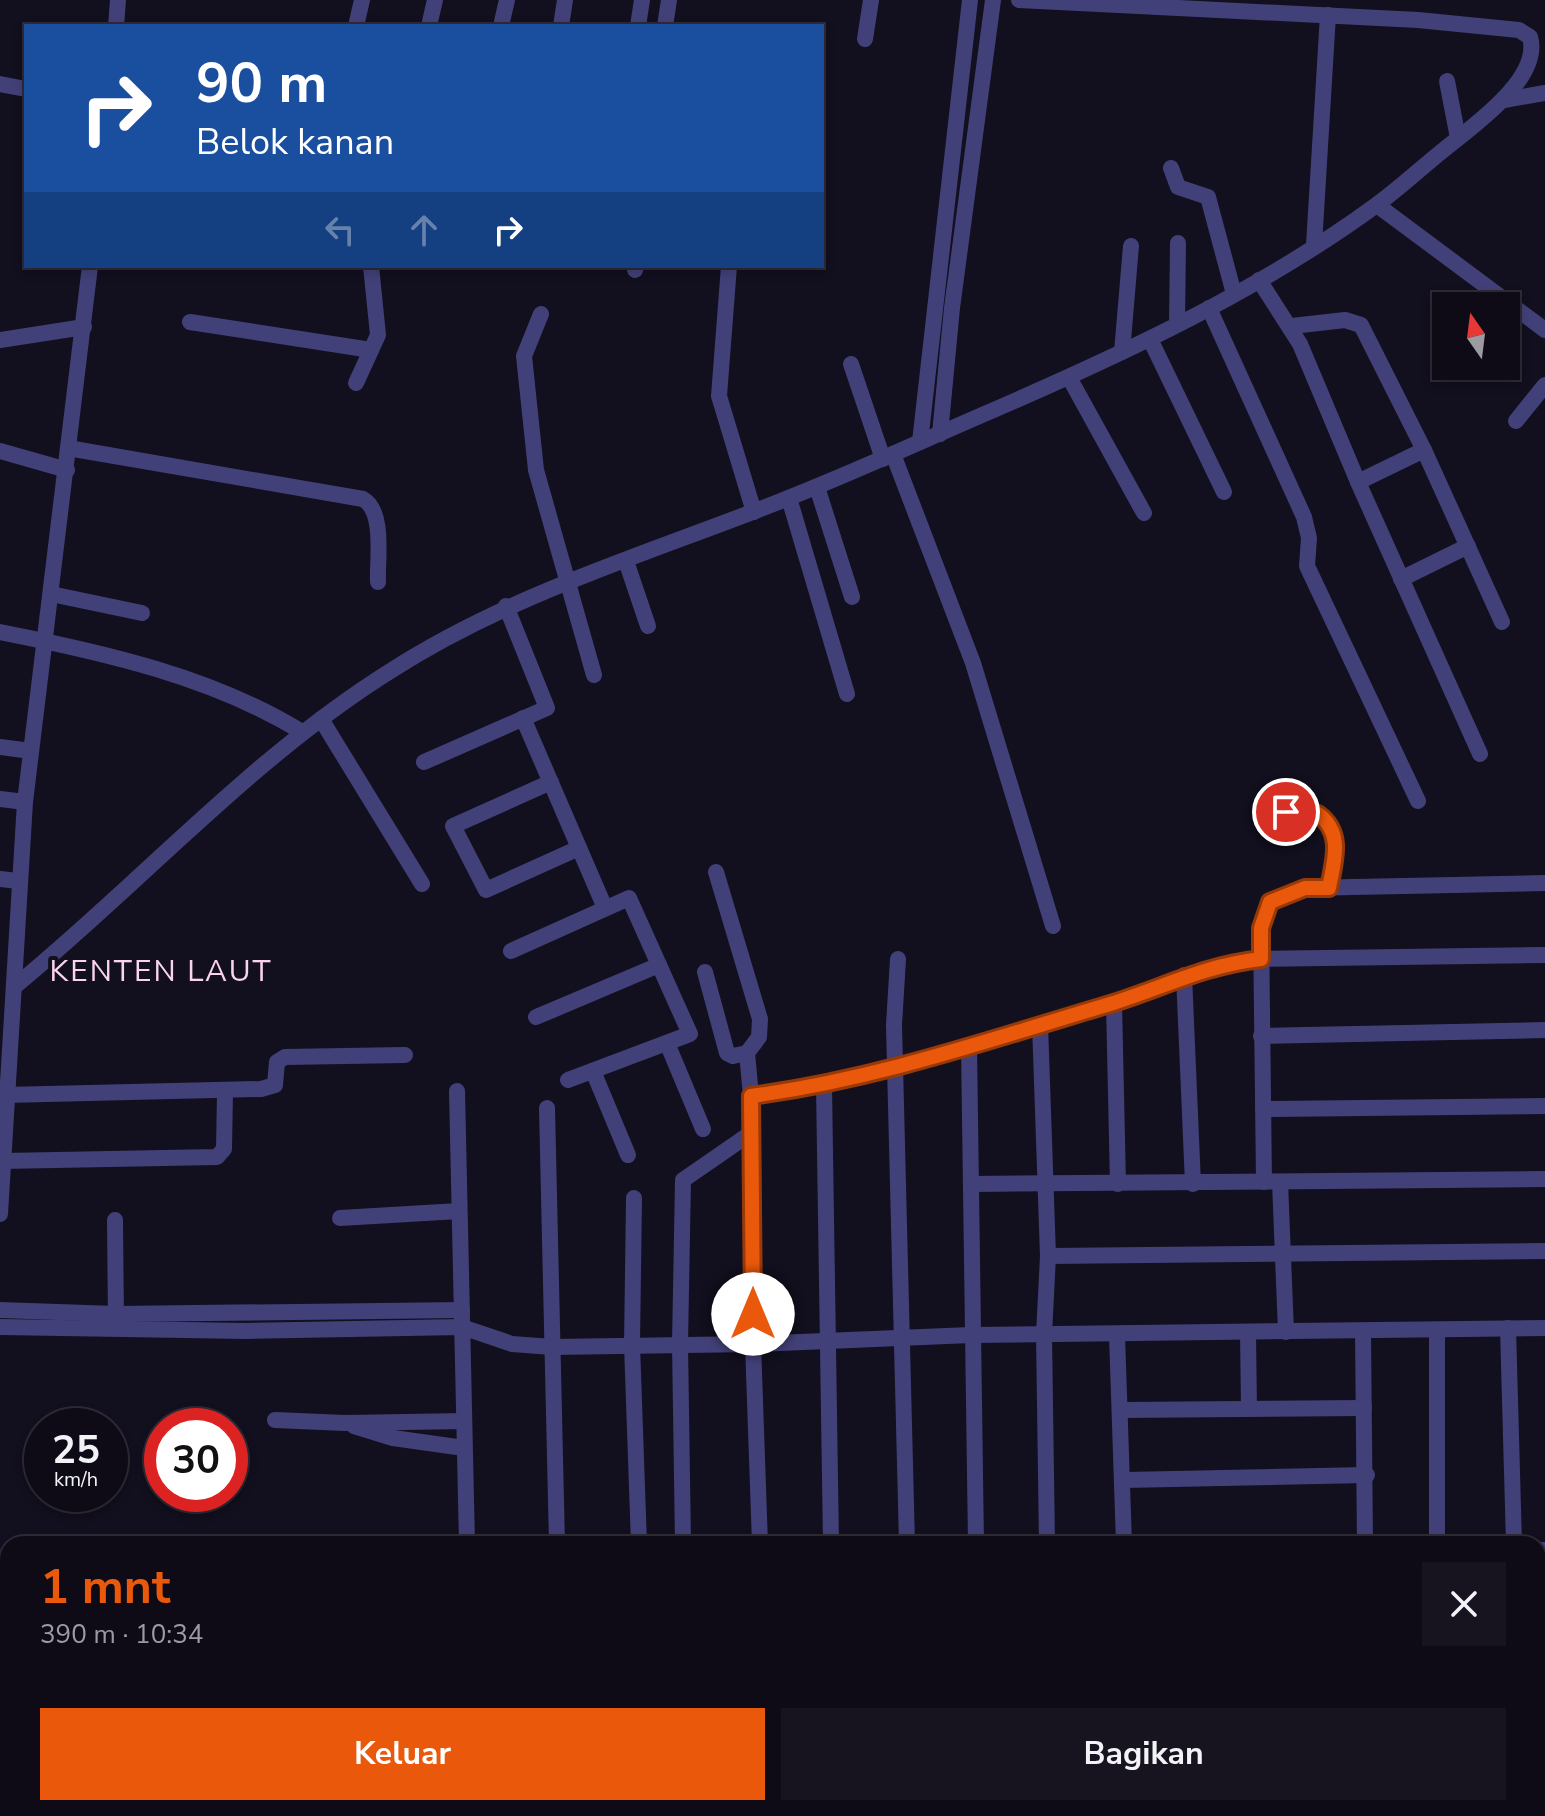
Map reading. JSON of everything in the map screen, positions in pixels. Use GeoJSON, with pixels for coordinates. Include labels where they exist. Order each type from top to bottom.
{"type":"FeatureCollection","features":[{"type":"Feature","properties":{"kind":"street"},"geometry":{"type":"LineString","coordinates":[[116,24],[118,0]]}},
{"type":"Feature","properties":{"kind":"street"},"geometry":{"type":"LineString","coordinates":[[356,24],[362,0]]}},
{"type":"Feature","properties":{"kind":"street"},"geometry":{"type":"LineString","coordinates":[[429,24],[435,0]]}},
{"type":"Feature","properties":{"kind":"street"},"geometry":{"type":"LineString","coordinates":[[501,24],[507,0]]}},
{"type":"Feature","properties":{"kind":"street"},"geometry":{"type":"LineString","coordinates":[[561,24],[565,0]]}},
{"type":"Feature","properties":{"kind":"street"},"geometry":{"type":"LineString","coordinates":[[638,24],[642,0]]}},
{"type":"Feature","properties":{"kind":"street"},"geometry":{"type":"LineString","coordinates":[[665,24],[669,0]]}},
{"type":"Feature","properties":{"kind":"street"},"geometry":{"type":"LineString","coordinates":[[865,39],[871,0]]}},
{"type":"Feature","properties":{"kind":"street"},"geometry":{"type":"LineString","coordinates":[[920,442],[970,0]]}},
{"type":"Feature","properties":{"kind":"street"},"geometry":{"type":"LineString","coordinates":[[940,434],[952,308],[993,0]]}},
{"type":"Feature","properties":{"kind":"street"},"geometry":{"type":"LineString","coordinates":[[14,987],[95,921],[201,818],[302,732],[392,670],[506,606],[817,487],[1070,379],[1209,308],[1377,205],[1504,100],[1531,57],[1533,43],[1525,33],[1418,20],[1118,2],[1019,0]]}},
{"type":"Feature","properties":{"kind":"street"},"geometry":{"type":"LineString","coordinates":[[1314,245],[1328,15]]}},
{"type":"Feature","properties":{"kind":"street"},"geometry":{"type":"LineString","coordinates":[[1447,81],[1458,138]]}},
{"type":"Feature","properties":{"kind":"street"},"geometry":{"type":"LineString","coordinates":[[0,84],[24,89]]}},
{"type":"Feature","properties":{"kind":"street"},"geometry":{"type":"LineString","coordinates":[[1504,100],[1545,93]]}},
{"type":"Feature","properties":{"kind":"street"},"geometry":{"type":"LineString","coordinates":[[1171,168],[1178,187],[1208,197],[1234,294]]}},
{"type":"Feature","properties":{"kind":"street"},"geometry":{"type":"LineString","coordinates":[[1377,205],[1545,329]]}},
{"type":"Feature","properties":{"kind":"street"},"geometry":{"type":"LineString","coordinates":[[1177,324],[1178,243]]}},
{"type":"Feature","properties":{"kind":"street"},"geometry":{"type":"LineString","coordinates":[[1122,352],[1131,246]]}},
{"type":"Feature","properties":{"kind":"street"},"geometry":{"type":"LineString","coordinates":[[0,1214],[25,802],[42,640],[67,470],[90,268]]}},
{"type":"Feature","properties":{"kind":"street"},"geometry":{"type":"LineString","coordinates":[[356,383],[378,335],[371,268]]}},
{"type":"Feature","properties":{"kind":"street"},"geometry":{"type":"LineString","coordinates":[[729,268],[719,396],[754,512]]}},
{"type":"Feature","properties":{"kind":"street"},"geometry":{"type":"LineString","coordinates":[[1259,280],[1292,326],[1480,754]]}},
{"type":"Feature","properties":{"kind":"street"},"geometry":{"type":"LineString","coordinates":[[1209,308],[1304,517],[1309,538],[1307,566],[1418,801]]}},
{"type":"Feature","properties":{"kind":"street"},"geometry":{"type":"LineString","coordinates":[[541,314],[526,346],[524,363],[536,470],[565,582],[594,675]]}},
{"type":"Feature","properties":{"kind":"street"},"geometry":{"type":"LineString","coordinates":[[1292,326],[1345,320],[1361,325],[1424,450],[1502,622]]}},
{"type":"Feature","properties":{"kind":"street"},"geometry":{"type":"LineString","coordinates":[[190,322],[371,350]]}},
{"type":"Feature","properties":{"kind":"street"},"geometry":{"type":"LineString","coordinates":[[0,340],[84,327]]}},
{"type":"Feature","properties":{"kind":"street"},"geometry":{"type":"LineString","coordinates":[[1150,339],[1224,492]]}},
{"type":"Feature","properties":{"kind":"street"},"geometry":{"type":"LineString","coordinates":[[851,364],[973,663],[1053,926]]}},
{"type":"Feature","properties":{"kind":"street"},"geometry":{"type":"LineString","coordinates":[[1070,379],[1144,513]]}},
{"type":"Feature","properties":{"kind":"street"},"geometry":{"type":"LineString","coordinates":[[1516,421],[1545,385]]}},
{"type":"Feature","properties":{"kind":"street"},"geometry":{"type":"LineString","coordinates":[[68,448],[363,499],[372,505],[376,518],[378,582]]}},
{"type":"Feature","properties":{"kind":"street"},"geometry":{"type":"LineString","coordinates":[[1358,482],[1424,450]]}},
{"type":"Feature","properties":{"kind":"street"},"geometry":{"type":"LineString","coordinates":[[0,451],[67,470]]}},
{"type":"Feature","properties":{"kind":"street"},"geometry":{"type":"LineString","coordinates":[[817,487],[852,597]]}},
{"type":"Feature","properties":{"kind":"street"},"geometry":{"type":"LineString","coordinates":[[789,498],[847,694]]}},
{"type":"Feature","properties":{"kind":"street"},"geometry":{"type":"LineString","coordinates":[[1401,579],[1468,546]]}},
{"type":"Feature","properties":{"kind":"street"},"geometry":{"type":"LineString","coordinates":[[626,561],[648,626]]}},
{"type":"Feature","properties":{"kind":"street"},"geometry":{"type":"LineString","coordinates":[[51,594],[142,613]]}},
{"type":"Feature","properties":{"kind":"street"},"geometry":{"type":"LineString","coordinates":[[424,762],[547,708],[506,606]]}},
{"type":"Feature","properties":{"kind":"street"},"geometry":{"type":"LineString","coordinates":[[0,632],[42,640],[245,700],[302,732]]}},
{"type":"Feature","properties":{"kind":"street"},"geometry":{"type":"LineString","coordinates":[[523,718],[605,908]]}},
{"type":"Feature","properties":{"kind":"street"},"geometry":{"type":"LineString","coordinates":[[321,719],[422,884]]}},
{"type":"Feature","properties":{"kind":"street"},"geometry":{"type":"LineString","coordinates":[[0,747],[31,751]]}},
{"type":"Feature","properties":{"kind":"street"},"geometry":{"type":"LineString","coordinates":[[551,782],[453,826],[486,890],[579,848]]}},
{"type":"Feature","properties":{"kind":"street"},"geometry":{"type":"LineString","coordinates":[[0,799],[25,802]]}},
{"type":"Feature","properties":{"kind":"street"},"geometry":{"type":"LineString","coordinates":[[1286,812],[1295,816],[1318,814],[1332,828],[1337,857],[1329,888]]}},
{"type":"Feature","properties":{"kind":"street"},"geometry":{"type":"LineString","coordinates":[[716,872],[760,1019],[759,1037],[747,1053],[751,1096],[753,1344],[760,1536]]}},
{"type":"Feature","properties":{"kind":"street"},"geometry":{"type":"LineString","coordinates":[[0,879],[18,881]]}},
{"type":"Feature","properties":{"kind":"street"},"geometry":{"type":"LineString","coordinates":[[1286,1332],[1284,1256],[1263,1109],[1261,928],[1270,902],[1305,888],[1545,883]]}},
{"type":"Feature","properties":{"kind":"street"},"geometry":{"type":"LineString","coordinates":[[511,951],[629,898],[690,1034],[568,1080]]}},
{"type":"Feature","properties":{"kind":"street"},"geometry":{"type":"LineString","coordinates":[[751,1096],[824,1086],[896,1070],[1114,1003],[1184,975],[1261,959],[1545,955]]}},
{"type":"Feature","properties":{"kind":"street"},"geometry":{"type":"LineString","coordinates":[[898,959],[894,1025],[899,1339],[907,1536]]}},
{"type":"Feature","properties":{"kind":"street"},"geometry":{"type":"LineString","coordinates":[[536,1017],[659,965]]}},
{"type":"Feature","properties":{"kind":"street"},"geometry":{"type":"LineString","coordinates":[[705,972],[726,1050],[730,1056],[747,1053]]}},
{"type":"Feature","properties":{"kind":"street"},"geometry":{"type":"LineString","coordinates":[[1184,975],[1193,1184]]}},
{"type":"Feature","properties":{"kind":"street"},"geometry":{"type":"LineString","coordinates":[[1114,1003],[1118,1184]]}},
{"type":"Feature","properties":{"kind":"street"},"geometry":{"type":"LineString","coordinates":[[1040,1024],[1048,1256],[1044,1334],[1047,1536]]}},
{"type":"Feature","properties":{"kind":"street"},"geometry":{"type":"LineString","coordinates":[[1261,1036],[1545,1030]]}},
{"type":"Feature","properties":{"kind":"street"},"geometry":{"type":"LineString","coordinates":[[667,1043],[703,1129]]}},
{"type":"Feature","properties":{"kind":"street"},"geometry":{"type":"LineString","coordinates":[[969,1047],[976,1536]]}},
{"type":"Feature","properties":{"kind":"street"},"geometry":{"type":"LineString","coordinates":[[5,1095],[225,1092],[274,1087],[277,1062],[285,1057],[405,1055]]}},
{"type":"Feature","properties":{"kind":"street"},"geometry":{"type":"LineString","coordinates":[[593,1071],[628,1155]]}},
{"type":"Feature","properties":{"kind":"street"},"geometry":{"type":"LineString","coordinates":[[824,1086],[831,1536]]}},
{"type":"Feature","properties":{"kind":"street"},"geometry":{"type":"LineString","coordinates":[[457,1091],[467,1536]]}},
{"type":"Feature","properties":{"kind":"street"},"geometry":{"type":"LineString","coordinates":[[2,1161],[217,1157],[224,1149],[225,1092]]}},
{"type":"Feature","properties":{"kind":"street"},"geometry":{"type":"LineString","coordinates":[[1263,1109],[1545,1106]]}},
{"type":"Feature","properties":{"kind":"street"},"geometry":{"type":"LineString","coordinates":[[547,1108],[557,1536]]}},
{"type":"Feature","properties":{"kind":"street"},"geometry":{"type":"LineString","coordinates":[[683,1536],[680,1344],[683,1180],[751,1133]]}},
{"type":"Feature","properties":{"kind":"street"},"geometry":{"type":"LineString","coordinates":[[973,1184],[1045,1186],[1545,1179]]}},
{"type":"Feature","properties":{"kind":"street"},"geometry":{"type":"LineString","coordinates":[[634,1198],[632,1345],[639,1536]]}},
{"type":"Feature","properties":{"kind":"street"},"geometry":{"type":"LineString","coordinates":[[340,1218],[459,1211]]}},
{"type":"Feature","properties":{"kind":"street"},"geometry":{"type":"LineString","coordinates":[[115,1220],[116,1322]]}},
{"type":"Feature","properties":{"kind":"street"},"geometry":{"type":"LineString","coordinates":[[1048,1256],[1545,1251]]}},
{"type":"Feature","properties":{"kind":"street"},"geometry":{"type":"LineString","coordinates":[[0,1310],[193,1331],[462,1327],[512,1344],[552,1347],[753,1344],[971,1335],[1545,1328]]}},
{"type":"Feature","properties":{"kind":"street"},"geometry":{"type":"LineString","coordinates":[[0,1327],[116,1322],[190,1313],[462,1310]]}},
{"type":"Feature","properties":{"kind":"street"},"geometry":{"type":"LineString","coordinates":[[244,1312],[246,1331]]}},
{"type":"Feature","properties":{"kind":"street"},"geometry":{"type":"LineString","coordinates":[[190,1313],[193,1331]]}},
{"type":"Feature","properties":{"kind":"street"},"geometry":{"type":"LineString","coordinates":[[1508,1328],[1514,1536]]}},
{"type":"Feature","properties":{"kind":"street"},"geometry":{"type":"LineString","coordinates":[[1363,1331],[1367,1475],[1365,1536]]}},
{"type":"Feature","properties":{"kind":"street"},"geometry":{"type":"LineString","coordinates":[[1437,1331],[1437,1536]]}},
{"type":"Feature","properties":{"kind":"street"},"geometry":{"type":"LineString","coordinates":[[1248,1333],[1249,1409]]}},
{"type":"Feature","properties":{"kind":"street"},"geometry":{"type":"LineString","coordinates":[[1117,1335],[1124,1536]]}},
{"type":"Feature","properties":{"kind":"street"},"geometry":{"type":"LineString","coordinates":[[1121,1410],[1364,1408]]}},
{"type":"Feature","properties":{"kind":"street"},"geometry":{"type":"LineString","coordinates":[[275,1420],[345,1423],[464,1421]]}},
{"type":"Feature","properties":{"kind":"street"},"geometry":{"type":"LineString","coordinates":[[345,1423],[393,1438],[464,1448]]}},
{"type":"Feature","properties":{"kind":"street"},"geometry":{"type":"LineString","coordinates":[[1124,1480],[1367,1475]]}},
{"type":"Feature","properties":{"kind":"district","name":"KENTEN LAUT"},"geometry":{"type":"Point","coordinates":[161,971]}},
{"type":"Feature","properties":{"kind":"route"},"geometry":{"type":"LineString","coordinates":[[753,1314],[751,1096],[824,1086],[896,1070],[1114,1003],[1184,975],[1225,964],[1261,959],[1261,928],[1270,902],[1278,896],[1305,888],[1329,888],[1337,857],[1332,828],[1324,818],[1318,814],[1295,816],[1286,812]]}}]}
